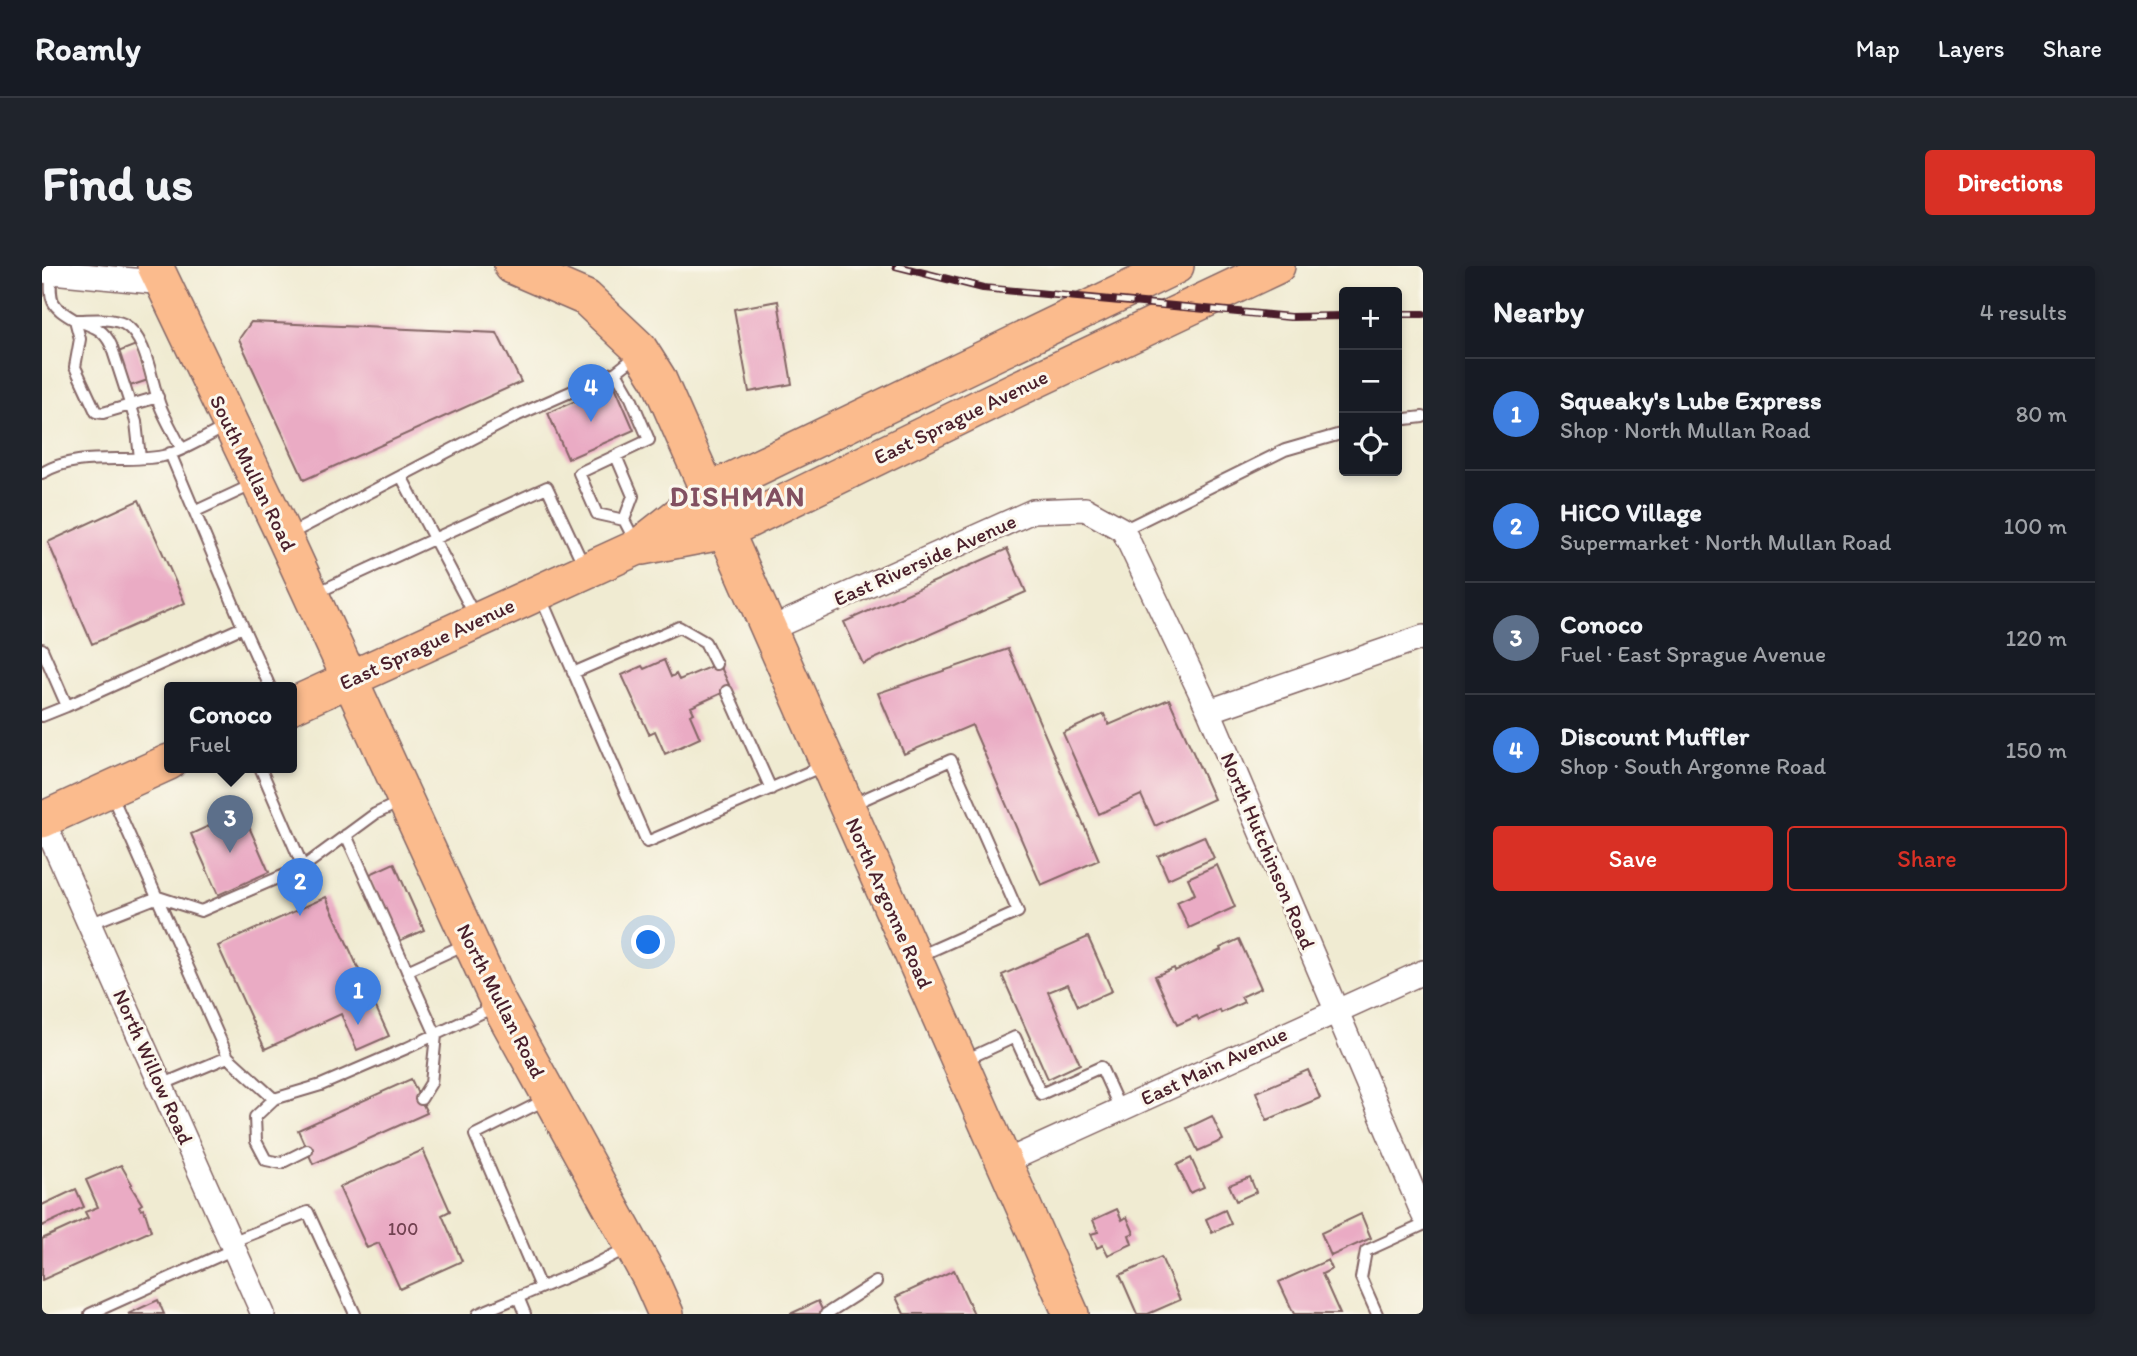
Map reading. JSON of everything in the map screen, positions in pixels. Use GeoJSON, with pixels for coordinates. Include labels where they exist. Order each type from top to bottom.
{"type":"FeatureCollection","features":[{"type":"Feature","properties":{"kind":"main road","name":"North Argonne Road"},"geometry":{"type":"LineString","coordinates":[[512,266],[586,298],[608,317],[628,362],[658,378],[664,433],[709,491],[1071,1314]]}},
{"type":"Feature","properties":{"kind":"main road","name":"East Sprague Avenue"},"geometry":{"type":"LineString","coordinates":[[297,703],[586,571],[631,534],[709,491],[1176,266]]}},
{"type":"Feature","properties":{"kind":"main road","name":"East Sprague Avenue"},"geometry":{"type":"LineString","coordinates":[[631,534],[726,531],[1277,266]]}},
{"type":"Feature","properties":{"kind":"main road","name":"South Mullan Road"},"geometry":{"type":"LineString","coordinates":[[159,275],[350,680]]}},
{"type":"Feature","properties":{"kind":"main road","name":"North Mullan Road"},"geometry":{"type":"LineString","coordinates":[[350,680],[499,1004],[632,1246],[666,1314]]}},
{"type":"Feature","properties":{"kind":"main road"},"geometry":{"type":"LineString","coordinates":[[42,819],[164,764]]}},
{"type":"Feature","properties":{"kind":"street"},"geometry":{"type":"LineString","coordinates":[[47,272],[159,275]]}},
{"type":"Feature","properties":{"kind":"street","name":"East Riverside Avenue"},"geometry":{"type":"LineString","coordinates":[[768,630],[1033,511],[1085,509],[1123,530]]}},
{"type":"Feature","properties":{"kind":"street","name":"North Hutchinson Road"},"geometry":{"type":"LineString","coordinates":[[1123,530],[1209,711],[1423,1214]]}},
{"type":"Feature","properties":{"kind":"street"},"geometry":{"type":"LineString","coordinates":[[1209,711],[1423,637]]}},
{"type":"Feature","properties":{"kind":"street","name":"North Willow Road"},"geometry":{"type":"LineString","coordinates":[[42,819],[263,1314]]}},
{"type":"Feature","properties":{"kind":"street","name":"East Main Avenue"},"geometry":{"type":"LineString","coordinates":[[1005,1162],[1423,972]]}},
{"type":"Feature","properties":{"kind":"lane"},"geometry":{"type":"LineString","coordinates":[[47,272],[50,298],[54,306],[75,320],[99,329],[107,336],[136,422],[141,458]]}},
{"type":"Feature","properties":{"kind":"lane"},"geometry":{"type":"LineString","coordinates":[[75,320],[108,319],[124,324],[134,333],[141,343],[158,397],[181,448]]}},
{"type":"Feature","properties":{"kind":"lane"},"geometry":{"type":"LineString","coordinates":[[75,320],[80,339],[75,367],[96,412],[103,413],[158,397]]}},
{"type":"Feature","properties":{"kind":"lane"},"geometry":{"type":"LineString","coordinates":[[284,536],[518,415],[628,362]]}},
{"type":"Feature","properties":{"kind":"lane"},"geometry":{"type":"LineString","coordinates":[[1402,419],[1423,417]]}},
{"type":"Feature","properties":{"kind":"lane"},"geometry":{"type":"LineString","coordinates":[[42,473],[80,459],[110,461],[170,453],[229,424]]}},
{"type":"Feature","properties":{"kind":"lane"},"geometry":{"type":"LineString","coordinates":[[616,456],[633,496],[631,534],[597,514],[579,473],[664,433]]}},
{"type":"Feature","properties":{"kind":"lane"},"geometry":{"type":"LineString","coordinates":[[1123,530],[1285,450],[1339,434]]}},
{"type":"Feature","properties":{"kind":"lane"},"geometry":{"type":"LineString","coordinates":[[170,453],[268,682]]}},
{"type":"Feature","properties":{"kind":"lane"},"geometry":{"type":"LineString","coordinates":[[401,476],[477,621]]}},
{"type":"Feature","properties":{"kind":"lane"},"geometry":{"type":"LineString","coordinates":[[196,511],[257,483]]}},
{"type":"Feature","properties":{"kind":"lane"},"geometry":{"type":"LineString","coordinates":[[310,595],[547,487],[586,571]]}},
{"type":"Feature","properties":{"kind":"lane"},"geometry":{"type":"LineString","coordinates":[[538,593],[647,842],[828,764]]}},
{"type":"Feature","properties":{"kind":"lane"},"geometry":{"type":"LineString","coordinates":[[42,716],[243,627]]}},
{"type":"Feature","properties":{"kind":"lane"},"geometry":{"type":"LineString","coordinates":[[573,673],[679,627],[705,642],[716,664]]}},
{"type":"Feature","properties":{"kind":"lane"},"geometry":{"type":"LineString","coordinates":[[42,649],[67,706]]}},
{"type":"Feature","properties":{"kind":"lane"},"geometry":{"type":"LineString","coordinates":[[727,691],[771,789]]}},
{"type":"Feature","properties":{"kind":"lane"},"geometry":{"type":"LineString","coordinates":[[847,807],[951,760],[1018,912],[914,958]]}},
{"type":"Feature","properties":{"kind":"lane"},"geometry":{"type":"LineString","coordinates":[[263,773],[303,867]]}},
{"type":"Feature","properties":{"kind":"lane"},"geometry":{"type":"LineString","coordinates":[[109,789],[228,1057],[274,1099]]}},
{"type":"Feature","properties":{"kind":"lane"},"geometry":{"type":"LineString","coordinates":[[89,924],[158,897],[201,911],[303,867],[375,814],[405,800]]}},
{"type":"Feature","properties":{"kind":"lane"},"geometry":{"type":"LineString","coordinates":[[346,835],[436,1035],[431,1083],[421,1100]]}},
{"type":"Feature","properties":{"kind":"lane"},"geometry":{"type":"LineString","coordinates":[[407,971],[470,942]]}},
{"type":"Feature","properties":{"kind":"lane"},"geometry":{"type":"LineString","coordinates":[[307,1150],[281,1163],[266,1160],[256,1141],[255,1117],[274,1099],[321,1085],[436,1035],[499,1004]]}},
{"type":"Feature","properties":{"kind":"lane"},"geometry":{"type":"LineString","coordinates":[[961,1062],[1016,1037],[1041,1094],[1101,1067],[1120,1109]]}},
{"type":"Feature","properties":{"kind":"lane"},"geometry":{"type":"LineString","coordinates":[[161,1085],[228,1057]]}},
{"type":"Feature","properties":{"kind":"lane"},"geometry":{"type":"LineString","coordinates":[[540,1287],[475,1135],[550,1098]]}},
{"type":"Feature","properties":{"kind":"lane"},"geometry":{"type":"LineString","coordinates":[[90,1314],[308,1212],[355,1314]]}},
{"type":"Feature","properties":{"kind":"lane"},"geometry":{"type":"LineString","coordinates":[[1377,1314],[1362,1278],[1366,1251],[1423,1225]]}},
{"type":"Feature","properties":{"kind":"lane"},"geometry":{"type":"LineString","coordinates":[[478,1314],[592,1266],[632,1246]]}},
{"type":"Feature","properties":{"kind":"lane"},"geometry":{"type":"LineString","coordinates":[[826,1314],[876,1282]]}},
{"type":"Feature","properties":{"kind":"lane"},"geometry":{"type":"LineString","coordinates":[[517,1297],[525,1314]]}},
{"type":"Feature","properties":{"kind":"building"},"geometry":{"type":"Polygon","coordinates":[[[778,301],[792,384],[749,392],[734,309],[778,301]]]}},
{"type":"Feature","properties":{"kind":"building"},"geometry":{"type":"Polygon","coordinates":[[[251,322],[497,333],[521,382],[304,480],[239,339],[251,322]]]}},
{"type":"Feature","properties":{"kind":"building"},"geometry":{"type":"Polygon","coordinates":[[[136,345],[148,380],[130,386],[118,352],[136,345]]]}},
{"type":"Feature","properties":{"kind":"building"},"geometry":{"type":"Polygon","coordinates":[[[614,384],[634,430],[568,459],[548,413],[614,384]]]}},
{"type":"Feature","properties":{"kind":"building"},"geometry":{"type":"Polygon","coordinates":[[[139,500],[185,603],[92,644],[48,542],[139,500]]]}},
{"type":"Feature","properties":{"kind":"building"},"geometry":{"type":"Polygon","coordinates":[[[1007,549],[1026,592],[863,664],[844,622],[1007,549]]]}},
{"type":"Feature","properties":{"kind":"building"},"geometry":{"type":"Polygon","coordinates":[[[1008,649],[1099,860],[1041,885],[972,725],[904,754],[878,693],[1008,649]]]}},
{"type":"Feature","properties":{"kind":"building"},"geometry":{"type":"Polygon","coordinates":[[[664,660],[671,677],[676,674],[679,680],[719,663],[731,689],[691,707],[694,713],[690,715],[700,738],[665,754],[655,731],[649,734],[622,675],[664,660]]]}},
{"type":"Feature","properties":{"kind":"building"},"geometry":{"type":"Polygon","coordinates":[[[1169,699],[1214,799],[1155,826],[1141,795],[1099,814],[1063,733],[1104,714],[1109,725],[1169,699]]]}},
{"type":"Feature","properties":{"kind":"building"},"geometry":{"type":"Polygon","coordinates":[[[242,811],[269,872],[218,895],[191,834],[242,811]]]}},
{"type":"Feature","properties":{"kind":"building"},"geometry":{"type":"Polygon","coordinates":[[[1204,836],[1214,858],[1168,879],[1158,856],[1204,836]]]}},
{"type":"Feature","properties":{"kind":"building"},"geometry":{"type":"Polygon","coordinates":[[[394,863],[424,930],[397,942],[368,875],[394,863]]]}},
{"type":"Feature","properties":{"kind":"building"},"geometry":{"type":"Polygon","coordinates":[[[1217,865],[1235,907],[1189,928],[1177,902],[1195,894],[1188,878],[1217,865]]]}},
{"type":"Feature","properties":{"kind":"building"},"geometry":{"type":"Polygon","coordinates":[[[326,897],[389,1036],[357,1050],[341,1014],[265,1049],[218,946],[326,897]]]}},
{"type":"Feature","properties":{"kind":"building"},"geometry":{"type":"Polygon","coordinates":[[[1088,937],[1112,991],[1078,1006],[1068,984],[1048,992],[1080,1064],[1048,1079],[1002,975],[1088,937]]]}},
{"type":"Feature","properties":{"kind":"building"},"geometry":{"type":"Polygon","coordinates":[[[1239,939],[1261,988],[1241,997],[1244,1002],[1221,1013],[1220,1010],[1199,1020],[1197,1016],[1177,1025],[1155,976],[1174,968],[1175,971],[1239,939]]]}},
{"type":"Feature","properties":{"kind":"building"},"geometry":{"type":"Polygon","coordinates":[[[1308,1070],[1320,1098],[1267,1120],[1256,1092],[1308,1070]]]}},
{"type":"Feature","properties":{"kind":"building"},"geometry":{"type":"Polygon","coordinates":[[[411,1079],[427,1113],[313,1164],[298,1130],[411,1079]]]}},
{"type":"Feature","properties":{"kind":"building"},"geometry":{"type":"Polygon","coordinates":[[[1212,1116],[1223,1140],[1198,1151],[1187,1128],[1212,1116]]]}},
{"type":"Feature","properties":{"kind":"building"},"geometry":{"type":"Polygon","coordinates":[[[423,1150],[450,1211],[442,1215],[462,1261],[400,1289],[379,1243],[367,1248],[339,1187],[423,1150]]]}},
{"type":"Feature","properties":{"kind":"building"},"geometry":{"type":"Polygon","coordinates":[[[1191,1158],[1204,1187],[1190,1193],[1177,1165],[1191,1158]]]}},
{"type":"Feature","properties":{"kind":"building"},"geometry":{"type":"Polygon","coordinates":[[[121,1165],[142,1204],[139,1206],[141,1210],[144,1209],[151,1231],[42,1280],[42,1239],[88,1218],[85,1212],[98,1207],[86,1180],[121,1165]]]}},
{"type":"Feature","properties":{"kind":"building"},"geometry":{"type":"Polygon","coordinates":[[[1250,1177],[1256,1192],[1236,1201],[1229,1185],[1250,1177]]]}},
{"type":"Feature","properties":{"kind":"building"},"geometry":{"type":"Polygon","coordinates":[[[76,1189],[84,1207],[42,1226],[42,1205],[76,1189]]]}},
{"type":"Feature","properties":{"kind":"building"},"geometry":{"type":"Polygon","coordinates":[[[1117,1209],[1122,1220],[1127,1217],[1134,1233],[1129,1235],[1132,1244],[1108,1255],[1103,1245],[1097,1248],[1091,1234],[1098,1232],[1093,1220],[1117,1209]]]}},
{"type":"Feature","properties":{"kind":"building"},"geometry":{"type":"Polygon","coordinates":[[[1225,1210],[1231,1224],[1212,1233],[1206,1219],[1225,1210]]]}},
{"type":"Feature","properties":{"kind":"building"},"geometry":{"type":"Polygon","coordinates":[[[1361,1214],[1371,1238],[1331,1256],[1321,1233],[1361,1214]]]}},
{"type":"Feature","properties":{"kind":"building"},"geometry":{"type":"Polygon","coordinates":[[[1161,1257],[1180,1300],[1148,1314],[1137,1314],[1120,1275],[1161,1257]]]}},
{"type":"Feature","properties":{"kind":"building"},"geometry":{"type":"Polygon","coordinates":[[[1328,1260],[1332,1269],[1322,1274],[1340,1314],[1294,1314],[1279,1282],[1328,1260]]]}},
{"type":"Feature","properties":{"kind":"building"},"geometry":{"type":"Polygon","coordinates":[[[954,1270],[974,1314],[904,1314],[896,1297],[954,1270]]]}},
{"type":"Feature","properties":{"kind":"building"},"geometry":{"type":"Polygon","coordinates":[[[158,1300],[164,1314],[128,1314],[158,1300]]]}},
{"type":"Feature","properties":{"kind":"building"},"geometry":{"type":"Polygon","coordinates":[[[818,1301],[824,1314],[790,1314],[818,1301]]]}},
{"type":"Feature","properties":{"kind":"railway"},"geometry":{"type":"LineString","coordinates":[[896,266],[983,288],[1290,317],[1339,316]]}},
{"type":"Feature","properties":{"kind":"railway"},"geometry":{"type":"LineString","coordinates":[[1402,314],[1423,314]]}},
{"type":"Feature","properties":{"kind":"place","name":"Discount Muffler"},"geometry":{"type":"Point","coordinates":[591,422]}},
{"type":"Feature","properties":{"kind":"place","name":"Conoco"},"geometry":{"type":"Point","coordinates":[230,853]}},
{"type":"Feature","properties":{"kind":"place","name":"HiCO Village"},"geometry":{"type":"Point","coordinates":[300,916]}},
{"type":"Feature","properties":{"kind":"place","name":"Squeaky's Lube Express"},"geometry":{"type":"Point","coordinates":[358,1025]}},
{"type":"Feature","properties":{"kind":"district","name":"DISHMAN"},"geometry":{"type":"Point","coordinates":[738,496]}}]}
